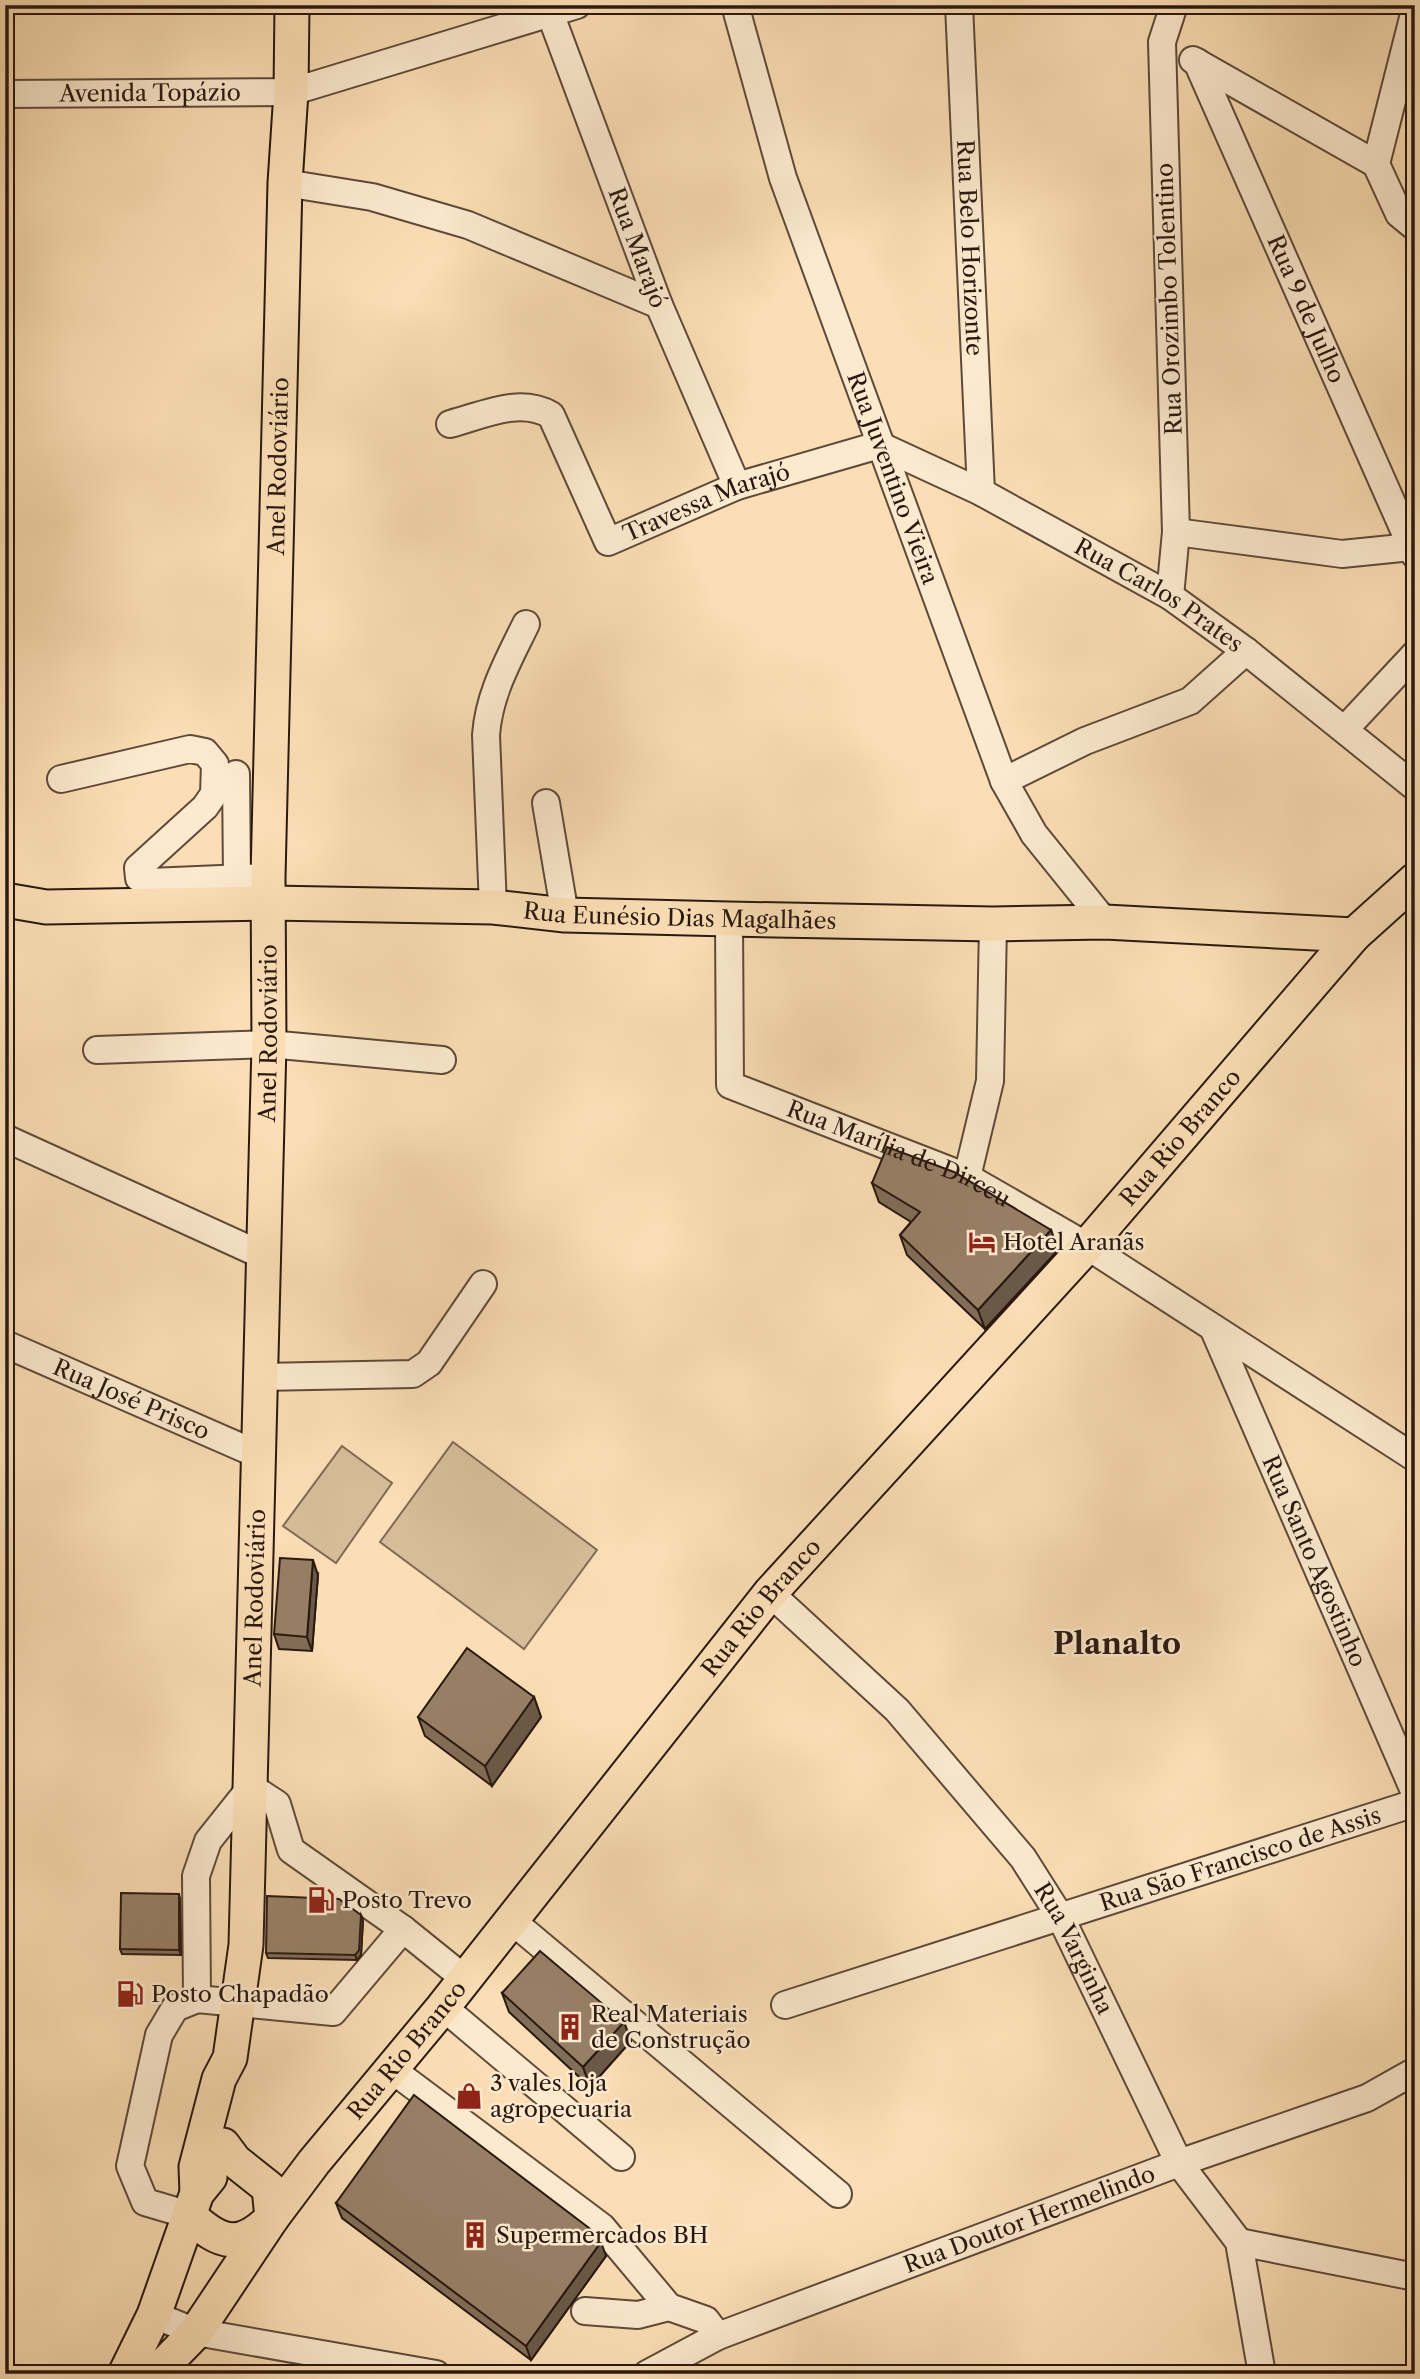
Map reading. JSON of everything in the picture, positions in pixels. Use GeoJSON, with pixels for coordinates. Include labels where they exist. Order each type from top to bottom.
{"type":"FeatureCollection","features":[{"type":"Feature","properties":{"kind":"main road","name":"Anel Rodoviário"},"geometry":{"type":"LineString","coordinates":[[125,2374],[154,2315],[193,2204],[214,2172],[237,2084],[230,2058],[246,1945],[269,1044],[258,886],[285,183],[291,92],[292,5]]}},
{"type":"Feature","properties":{"kind":"main road","name":"Rua Rio Branco"},"geometry":{"type":"LineString","coordinates":[[155,2374],[196,2332],[272,2218],[314,2162],[443,2007],[770,1593],[1087,1246],[1354,935],[1415,880]]}},
{"type":"Feature","properties":{"kind":"main road","name":"Rua Eunésio Dias Magalhães"},"geometry":{"type":"LineString","coordinates":[[5,900],[46,907],[258,886],[565,915],[993,924],[1105,922],[1354,935]]}},
{"type":"Feature","properties":{"kind":"main road","name":"Anel Rodoviário"},"geometry":{"type":"LineString","coordinates":[[193,2204],[196,2167],[219,2079],[230,2058]]}},
{"type":"Feature","properties":{"kind":"main road"},"geometry":{"type":"LineString","coordinates":[[193,2204],[203,2228],[223,2239],[239,2241],[256,2235],[272,2218],[269,2188],[235,2161],[223,2145]]}},
{"type":"Feature","properties":{"kind":"main road"},"geometry":{"type":"LineString","coordinates":[[260,2179],[291,2177],[314,2162]]}},
{"type":"Feature","properties":{"kind":"street","name":"Avenida Topázio"},"geometry":{"type":"LineString","coordinates":[[7,96],[291,92],[548,9],[577,5]]}},
{"type":"Feature","properties":{"kind":"street","name":"Rua Juventino Vieira"},"geometry":{"type":"LineString","coordinates":[[735,5],[783,178],[897,496],[1004,781],[1034,834],[1105,922]]}},
{"type":"Feature","properties":{"kind":"street","name":"Rua Belo Horizonte"},"geometry":{"type":"LineString","coordinates":[[959,5],[981,492]]}},
{"type":"Feature","properties":{"kind":"street","name":"Rua Orozimbo Tolentino"},"geometry":{"type":"LineString","coordinates":[[1170,596],[1176,532],[1162,42],[1174,5]]}},
{"type":"Feature","properties":{"kind":"street","name":"Rua Marajó"},"geometry":{"type":"LineString","coordinates":[[548,9],[659,305],[737,486]]}},
{"type":"Feature","properties":{"kind":"street"},"geometry":{"type":"LineString","coordinates":[[1376,164],[1415,10]]}},
{"type":"Feature","properties":{"kind":"street"},"geometry":{"type":"LineString","coordinates":[[1162,42],[1376,164],[1399,214],[1415,227]]}},
{"type":"Feature","properties":{"kind":"street","name":"Rua 9 de Julho"},"geometry":{"type":"LineString","coordinates":[[1197,62],[1413,551]]}},
{"type":"Feature","properties":{"kind":"street"},"geometry":{"type":"LineString","coordinates":[[285,183],[372,197],[468,225],[659,305]]}},
{"type":"Feature","properties":{"kind":"street","name":"Travessa Marajó"},"geometry":{"type":"LineString","coordinates":[[450,424],[519,405],[536,406],[551,415],[608,541],[737,486],[879,445]]}},
{"type":"Feature","properties":{"kind":"street","name":"Rua Carlos Prates"},"geometry":{"type":"LineString","coordinates":[[879,445],[981,492],[1170,596],[1345,729],[1415,787]]}},
{"type":"Feature","properties":{"kind":"street"},"geometry":{"type":"LineString","coordinates":[[897,496],[905,482],[920,472],[937,471]]}},
{"type":"Feature","properties":{"kind":"street"},"geometry":{"type":"LineString","coordinates":[[1176,532],[1342,554],[1413,551]]}},
{"type":"Feature","properties":{"kind":"street"},"geometry":{"type":"LineString","coordinates":[[493,907],[486,735],[488,711],[495,688],[526,624]]}},
{"type":"Feature","properties":{"kind":"street"},"geometry":{"type":"LineString","coordinates":[[1004,781],[1085,741],[1190,701],[1246,652]]}},
{"type":"Feature","properties":{"kind":"street"},"geometry":{"type":"LineString","coordinates":[[1345,729],[1415,654]]}},
{"type":"Feature","properties":{"kind":"street"},"geometry":{"type":"LineString","coordinates":[[61,779],[190,748],[205,752],[215,764],[214,794],[205,807],[138,868],[137,874],[143,881],[150,882],[258,886],[236,774]]}},
{"type":"Feature","properties":{"kind":"street"},"geometry":{"type":"LineString","coordinates":[[546,803],[565,915]]}},
{"type":"Feature","properties":{"kind":"street","name":"Rua Marília de Dirceu"},"geometry":{"type":"LineString","coordinates":[[729,919],[730,1086],[967,1177],[1087,1246],[1415,1458]]}},
{"type":"Feature","properties":{"kind":"street"},"geometry":{"type":"LineString","coordinates":[[967,1177],[990,1081],[993,924]]}},
{"type":"Feature","properties":{"kind":"street"},"geometry":{"type":"LineString","coordinates":[[97,1050],[269,1044],[442,1060]]}},
{"type":"Feature","properties":{"kind":"street"},"geometry":{"type":"LineString","coordinates":[[5,1138],[262,1255]]}},
{"type":"Feature","properties":{"kind":"street"},"geometry":{"type":"LineString","coordinates":[[261,1377],[413,1374],[429,1363],[483,1284]]}},
{"type":"Feature","properties":{"kind":"street","name":"Rua Santo Agostinho"},"geometry":{"type":"LineString","coordinates":[[1214,1330],[1415,1793]]}},
{"type":"Feature","properties":{"kind":"street","name":"Rua José Prisco"},"geometry":{"type":"LineString","coordinates":[[5,1344],[259,1455]]}},
{"type":"Feature","properties":{"kind":"street","name":"Rua Varginha"},"geometry":{"type":"LineString","coordinates":[[770,1593],[897,1710],[1023,1857],[1061,1918],[1180,2163],[1238,2242],[1262,2374]]}},
{"type":"Feature","properties":{"kind":"street"},"geometry":{"type":"LineString","coordinates":[[197,1999],[196,1876],[208,1841],[251,1787],[277,1804],[291,1850],[403,1929],[465,1979]]}},
{"type":"Feature","properties":{"kind":"street","name":"Rua São Francisco de Assis"},"geometry":{"type":"LineString","coordinates":[[785,2005],[1415,1803]]}},
{"type":"Feature","properties":{"kind":"street"},"geometry":{"type":"LineString","coordinates":[[511,1920],[838,2194]]}},
{"type":"Feature","properties":{"kind":"street"},"geometry":{"type":"LineString","coordinates":[[193,2204],[145,2202],[130,2166],[159,2035],[175,2008],[197,1999],[333,2012],[403,1929]]}},
{"type":"Feature","properties":{"kind":"street"},"geometry":{"type":"LineString","coordinates":[[443,2007],[621,2157]]}},
{"type":"Feature","properties":{"kind":"street"},"geometry":{"type":"LineString","coordinates":[[391,2069],[602,2227],[669,2307],[706,2320],[718,2336]]}},
{"type":"Feature","properties":{"kind":"street","name":"Rua Doutor Hermelindo"},"geometry":{"type":"LineString","coordinates":[[647,2374],[718,2336],[1180,2163],[1367,2098],[1415,2071]]}},
{"type":"Feature","properties":{"kind":"street"},"geometry":{"type":"LineString","coordinates":[[1238,2242],[1415,2277]]}},
{"type":"Feature","properties":{"kind":"street"},"geometry":{"type":"LineString","coordinates":[[586,2311],[638,2315],[669,2307]]}},
{"type":"Feature","properties":{"kind":"street"},"geometry":{"type":"LineString","coordinates":[[154,2315],[196,2332],[436,2374]]}},
{"type":"Feature","properties":{"kind":"shaded area"},"geometry":{"type":"Polygon","coordinates":[[[453,1442],[597,1550],[524,1649],[380,1542],[453,1442]]]}},
{"type":"Feature","properties":{"kind":"shaded area"},"geometry":{"type":"Polygon","coordinates":[[[342,1446],[392,1483],[336,1563],[283,1526],[342,1446]]]}},
{"type":"Feature","properties":{"kind":"building","name":"Hotel Aranãs"},"geometry":{"type":"Polygon","coordinates":[[[887,1147],[954,1172],[1051,1230],[978,1310],[900,1235],[920,1212],[872,1183],[887,1147]]]}},
{"type":"Feature","properties":{"kind":"building"},"geometry":{"type":"Polygon","coordinates":[[[280,1558],[313,1560],[307,1637],[274,1634],[280,1558]]]}},
{"type":"Feature","properties":{"kind":"building"},"geometry":{"type":"Polygon","coordinates":[[[467,1648],[534,1697],[485,1766],[418,1717],[467,1648]]]}},
{"type":"Feature","properties":{"kind":"building"},"geometry":{"type":"Polygon","coordinates":[[[121,1893],[179,1894],[179,1950],[120,1949],[121,1893]]]}},
{"type":"Feature","properties":{"kind":"building"},"geometry":{"type":"Polygon","coordinates":[[[267,1896],[339,1899],[361,1915],[359,1950],[355,1955],[266,1953],[267,1896]]]}},
{"type":"Feature","properties":{"kind":"building","name":"Real Materiais de Construção"},"geometry":{"type":"Polygon","coordinates":[[[540,1951],[624,2022],[583,2067],[502,1993],[540,1951]]]}},
{"type":"Feature","properties":{"kind":"building","name":"Supermercados BH"},"geometry":{"type":"Polygon","coordinates":[[[414,2095],[589,2228],[601,2242],[526,2346],[336,2203],[414,2095]]]}},
{"type":"Feature","properties":{"kind":"place","name":"Hotel Aranãs"},"geometry":{"type":"Point","coordinates":[982,1242]}},
{"type":"Feature","properties":{"kind":"place","name":"Posto Trevo"},"geometry":{"type":"Point","coordinates":[321,1900]}},
{"type":"Feature","properties":{"kind":"place","name":"Posto Chapadão"},"geometry":{"type":"Point","coordinates":[130,1994]}},
{"type":"Feature","properties":{"kind":"place","name":"Real Materiais de Construção"},"geometry":{"type":"Point","coordinates":[570,2027]}},
{"type":"Feature","properties":{"kind":"place","name":"3 vales loja agropecuaria"},"geometry":{"type":"Point","coordinates":[469,2096]}},
{"type":"Feature","properties":{"kind":"place","name":"Supermercados BH"},"geometry":{"type":"Point","coordinates":[475,2235]}},
{"type":"Feature","properties":{"kind":"district","name":"Planalto"},"geometry":{"type":"Point","coordinates":[1117,1643]}}]}
